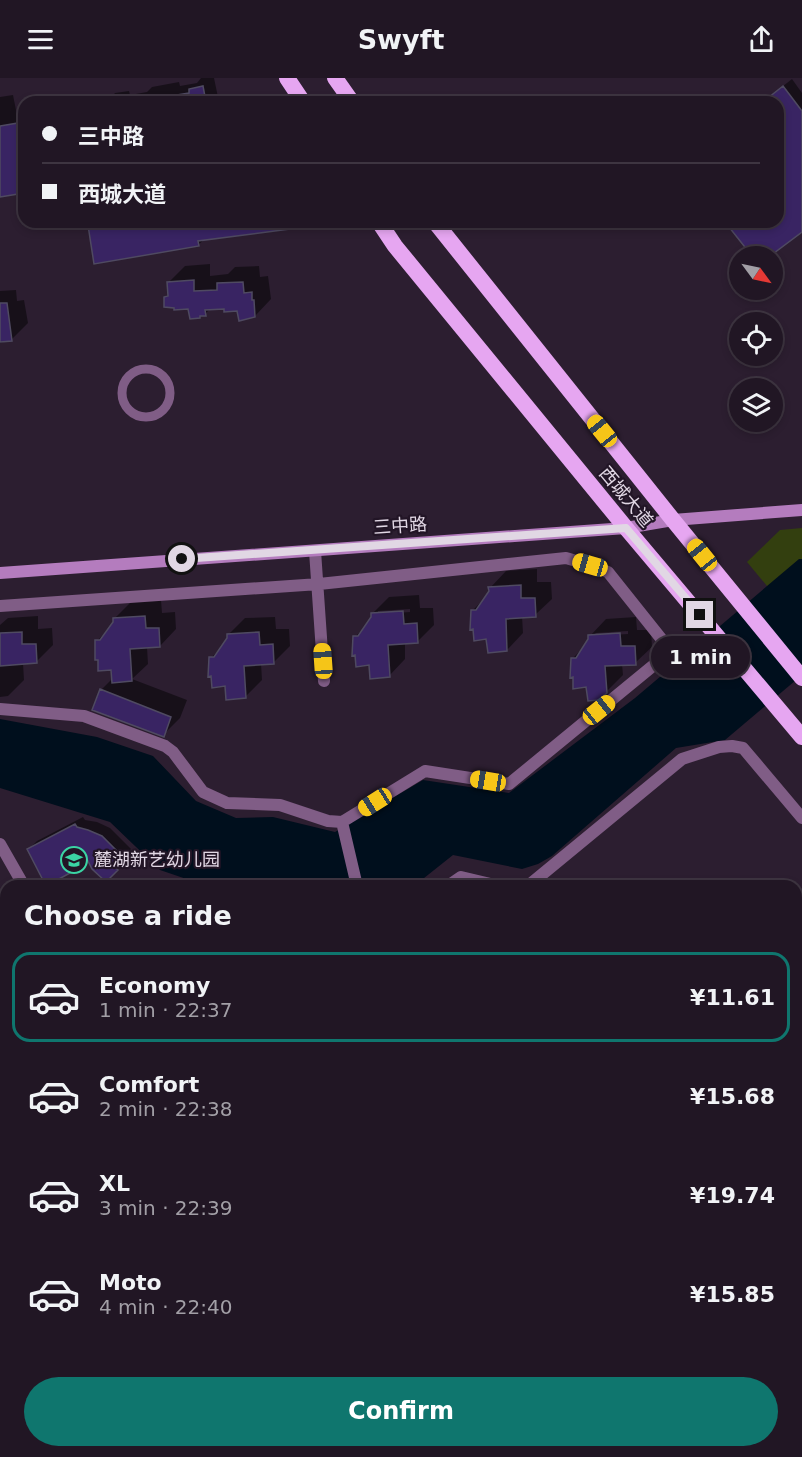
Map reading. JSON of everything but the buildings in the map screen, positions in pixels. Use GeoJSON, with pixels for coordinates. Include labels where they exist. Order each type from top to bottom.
{"type":"FeatureCollection","features":[{"type":"Feature","properties":{"kind":"highway"},"geometry":{"type":"LineString","coordinates":[[287,78],[299,96]]}},
{"type":"Feature","properties":{"kind":"highway"},"geometry":{"type":"LineString","coordinates":[[335,78],[348,96]]}},
{"type":"Feature","properties":{"kind":"highway","name":"西城大道"},"geometry":{"type":"LineString","coordinates":[[383,228],[394,246],[626,528],[802,737]]}},
{"type":"Feature","properties":{"kind":"highway","name":"西城大道"},"geometry":{"type":"LineString","coordinates":[[440,228],[802,678]]}},
{"type":"Feature","properties":{"kind":"main road","name":"三中路"},"geometry":{"type":"LineString","coordinates":[[0,573],[626,528],[673,520],[802,510]]}},
{"type":"Feature","properties":{"kind":"street"},"geometry":{"type":"LineString","coordinates":[[137,370],[154,370],[161,373],[170,386],[171,394],[165,408],[152,417],[136,416],[124,405],[122,389],[125,381],[137,370]]}},
{"type":"Feature","properties":{"kind":"street"},"geometry":{"type":"LineString","coordinates":[[315,551],[324,681]]}},
{"type":"Feature","properties":{"kind":"street"},"geometry":{"type":"LineString","coordinates":[[0,606],[319,584],[566,558],[608,572],[671,651],[509,784],[425,771],[342,822],[328,821],[280,805],[227,803],[203,792],[173,752],[165,746],[84,716],[0,709]]}},
{"type":"Feature","properties":{"kind":"street"},"geometry":{"type":"LineString","coordinates":[[535,880],[682,759],[719,747],[743,748],[802,818]]}},
{"type":"Feature","properties":{"kind":"street"},"geometry":{"type":"LineString","coordinates":[[342,822],[356,880]]}},
{"type":"Feature","properties":{"kind":"street"},"geometry":{"type":"LineString","coordinates":[[0,844],[21,880]]}},
{"type":"Feature","properties":{"kind":"street"},"geometry":{"type":"LineString","coordinates":[[457,880],[461,877],[474,880]]}},
{"type":"Feature","properties":{"kind":"green space"},"geometry":{"type":"Polygon","coordinates":[[[802,528],[802,628],[747,562],[780,530],[802,528]]]}},
{"type":"Feature","properties":{"kind":"water"},"geometry":{"type":"Polygon","coordinates":[[[799,559],[802,559],[802,675],[725,740],[676,748],[552,856],[522,869],[453,855],[422,880],[189,880],[160,870],[110,822],[0,788],[0,719],[97,737],[153,756],[196,801],[236,818],[273,817],[335,832],[423,780],[509,793],[635,698],[799,559]]]}},
{"type":"Feature","properties":{"kind":"place","name":"麓湖新艺幼儿园"},"geometry":{"type":"Point","coordinates":[74,860]}},
{"type":"Feature","properties":{"kind":"route"},"geometry":{"type":"LineString","coordinates":[[182,559],[626,528],[700,615]]}}]}
